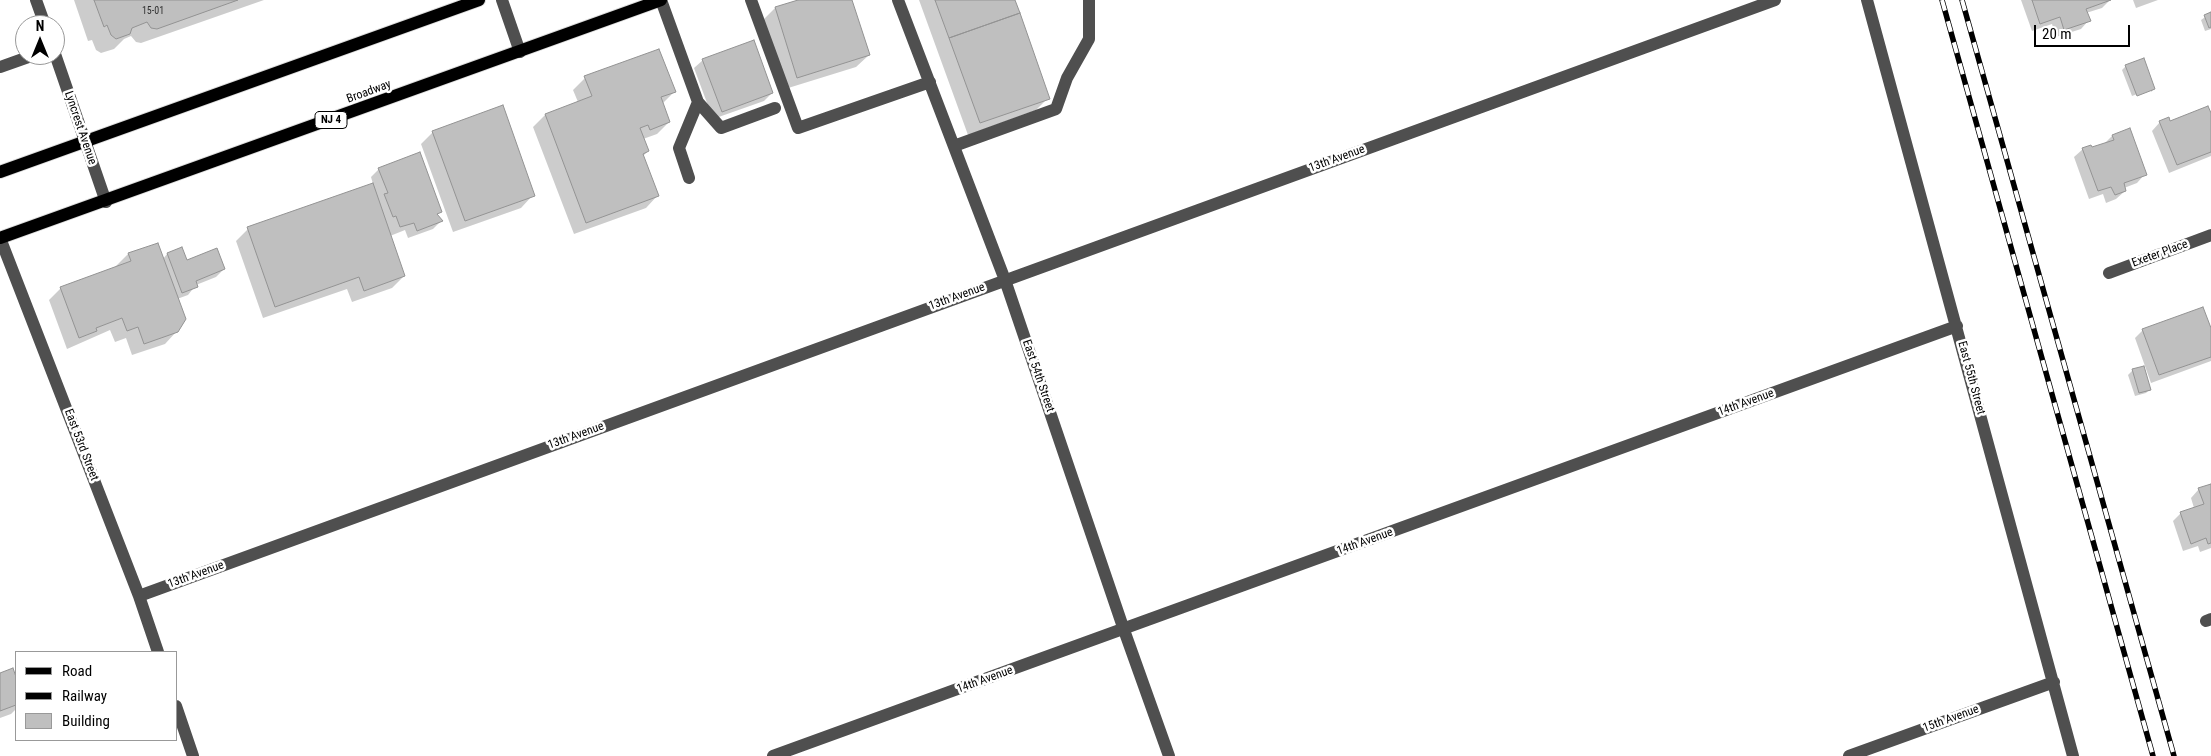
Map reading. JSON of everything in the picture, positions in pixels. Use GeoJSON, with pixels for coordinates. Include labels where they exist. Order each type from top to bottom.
{"type":"FeatureCollection","features":[{"type":"Feature","properties":{"kind":"main road"},"geometry":{"type":"LineString","coordinates":[[0,172],[479,0]]}},
{"type":"Feature","properties":{"kind":"main road","name":"Broadway"},"geometry":{"type":"LineString","coordinates":[[0,238],[106,202],[661,0]]}},
{"type":"Feature","properties":{"kind":"street"},"geometry":{"type":"LineString","coordinates":[[36,0],[41,15]]}},
{"type":"Feature","properties":{"kind":"street"},"geometry":{"type":"LineString","coordinates":[[502,0],[520,52]]}},
{"type":"Feature","properties":{"kind":"street"},"geometry":{"type":"LineString","coordinates":[[661,0],[698,102],[721,128],[775,108]]}},
{"type":"Feature","properties":{"kind":"street"},"geometry":{"type":"LineString","coordinates":[[751,0],[798,128],[930,82]]}},
{"type":"Feature","properties":{"kind":"street","name":"East 54th Street"},"geometry":{"type":"LineString","coordinates":[[898,0],[1005,280],[1124,630],[1169,756]]}},
{"type":"Feature","properties":{"kind":"street"},"geometry":{"type":"LineString","coordinates":[[954,146],[1056,109],[1067,78],[1089,39],[1089,0]]}},
{"type":"Feature","properties":{"kind":"street","name":"13th Avenue"},"geometry":{"type":"LineString","coordinates":[[139,596],[1775,0]]}},
{"type":"Feature","properties":{"kind":"street","name":"East 55th Street"},"geometry":{"type":"LineString","coordinates":[[1867,0],[2074,756]]}},
{"type":"Feature","properties":{"kind":"street"},"geometry":{"type":"LineString","coordinates":[[0,67],[15,62]]}},
{"type":"Feature","properties":{"kind":"street","name":"Lyncrest Avenue"},"geometry":{"type":"LineString","coordinates":[[59,65],[106,202]]}},
{"type":"Feature","properties":{"kind":"street"},"geometry":{"type":"LineString","coordinates":[[689,178],[679,148],[698,102]]}},
{"type":"Feature","properties":{"kind":"street","name":"Exeter Place"},"geometry":{"type":"LineString","coordinates":[[2109,273],[2211,235]]}},
{"type":"Feature","properties":{"kind":"street","name":"East 53rd Street"},"geometry":{"type":"LineString","coordinates":[[0,238],[139,596],[158,651]]}},
{"type":"Feature","properties":{"kind":"street","name":"14th Avenue"},"geometry":{"type":"LineString","coordinates":[[774,756],[1957,326]]}},
{"type":"Feature","properties":{"kind":"street","name":"15th Avenue"},"geometry":{"type":"LineString","coordinates":[[1848,756],[2054,682]]}},
{"type":"Feature","properties":{"kind":"street"},"geometry":{"type":"LineString","coordinates":[[178,712],[193,756]]}},
{"type":"Feature","properties":{"kind":"building"},"geometry":{"type":"Polygon","coordinates":[[[94,0],[238,0],[157,29],[151,28],[147,22],[132,28],[130,34],[116,39],[111,35],[107,25],[104,27],[94,0]]]}},
{"type":"Feature","properties":{"kind":"building"},"geometry":{"type":"Polygon","coordinates":[[[798,0],[852,0],[870,55],[797,78],[775,7],[798,0]]]}},
{"type":"Feature","properties":{"kind":"building"},"geometry":{"type":"Polygon","coordinates":[[[935,0],[1015,0],[1020,13],[949,38],[935,0]]]}},
{"type":"Feature","properties":{"kind":"building"},"geometry":{"type":"Polygon","coordinates":[[[2032,0],[2111,0],[2086,9],[2091,21],[2064,30],[2060,17],[2040,24],[2032,0]]]}},
{"type":"Feature","properties":{"kind":"building"},"geometry":{"type":"Polygon","coordinates":[[[2211,12],[2211,27],[2209,28],[2204,15],[2211,12]]]}},
{"type":"Feature","properties":{"kind":"building"},"geometry":{"type":"Polygon","coordinates":[[[1020,13],[1050,99],[980,123],[949,38],[1020,13]]]}},
{"type":"Feature","properties":{"kind":"building"},"geometry":{"type":"Polygon","coordinates":[[[754,40],[773,93],[722,112],[702,59],[754,40]]]}},
{"type":"Feature","properties":{"kind":"building"},"geometry":{"type":"Polygon","coordinates":[[[659,49],[676,92],[661,97],[670,122],[650,130],[648,125],[640,128],[649,151],[643,154],[659,196],[586,223],[545,114],[592,96],[584,76],[659,49]]]}},
{"type":"Feature","properties":{"kind":"building"},"geometry":{"type":"Polygon","coordinates":[[[2144,58],[2155,89],[2137,96],[2125,65],[2144,58]]]}},
{"type":"Feature","properties":{"kind":"building"},"geometry":{"type":"Polygon","coordinates":[[[503,105],[535,196],[465,221],[432,131],[503,105]]]}},
{"type":"Feature","properties":{"kind":"building"},"geometry":{"type":"Polygon","coordinates":[[[2208,106],[2211,113],[2211,152],[2177,165],[2159,121],[2169,117],[2170,121],[2208,106]]]}},
{"type":"Feature","properties":{"kind":"building"},"geometry":{"type":"Polygon","coordinates":[[[2130,128],[2147,175],[2124,183],[2126,191],[2115,195],[2111,187],[2098,191],[2082,148],[2114,140],[2112,135],[2130,128]]]}},
{"type":"Feature","properties":{"kind":"building"},"geometry":{"type":"Polygon","coordinates":[[[420,152],[442,212],[437,214],[443,221],[417,231],[414,223],[400,227],[396,216],[393,217],[384,194],[388,193],[378,168],[420,152]]]}},
{"type":"Feature","properties":{"kind":"building"},"geometry":{"type":"Polygon","coordinates":[[[373,183],[405,276],[364,291],[359,277],[275,307],[247,227],[373,183]]]}},
{"type":"Feature","properties":{"kind":"building"},"geometry":{"type":"Polygon","coordinates":[[[158,243],[186,319],[178,332],[144,344],[138,327],[127,331],[122,318],[96,328],[97,331],[79,338],[60,287],[131,261],[128,253],[158,243]]]}},
{"type":"Feature","properties":{"kind":"building"},"geometry":{"type":"Polygon","coordinates":[[[182,247],[187,260],[217,248],[225,269],[196,281],[198,287],[182,293],[167,253],[182,247]]]}},
{"type":"Feature","properties":{"kind":"building"},"geometry":{"type":"Polygon","coordinates":[[[2203,307],[2211,328],[2211,357],[2159,375],[2142,329],[2203,307]]]}},
{"type":"Feature","properties":{"kind":"building"},"geometry":{"type":"Polygon","coordinates":[[[2144,366],[2151,390],[2139,393],[2132,369],[2144,366]]]}},
{"type":"Feature","properties":{"kind":"building"},"geometry":{"type":"Polygon","coordinates":[[[2211,484],[2211,543],[2208,544],[2206,538],[2191,544],[2180,512],[2204,504],[2198,488],[2211,484]]]}},
{"type":"Feature","properties":{"kind":"building"},"geometry":{"type":"Polygon","coordinates":[[[13,668],[15,674],[15,705],[0,711],[0,673],[13,668]]]}},
{"type":"Feature","properties":{"kind":"railway"},"geometry":{"type":"LineString","coordinates":[[1942,0],[2153,756]]}},
{"type":"Feature","properties":{"kind":"railway"},"geometry":{"type":"LineString","coordinates":[[1962,0],[2174,756]]}}]}
